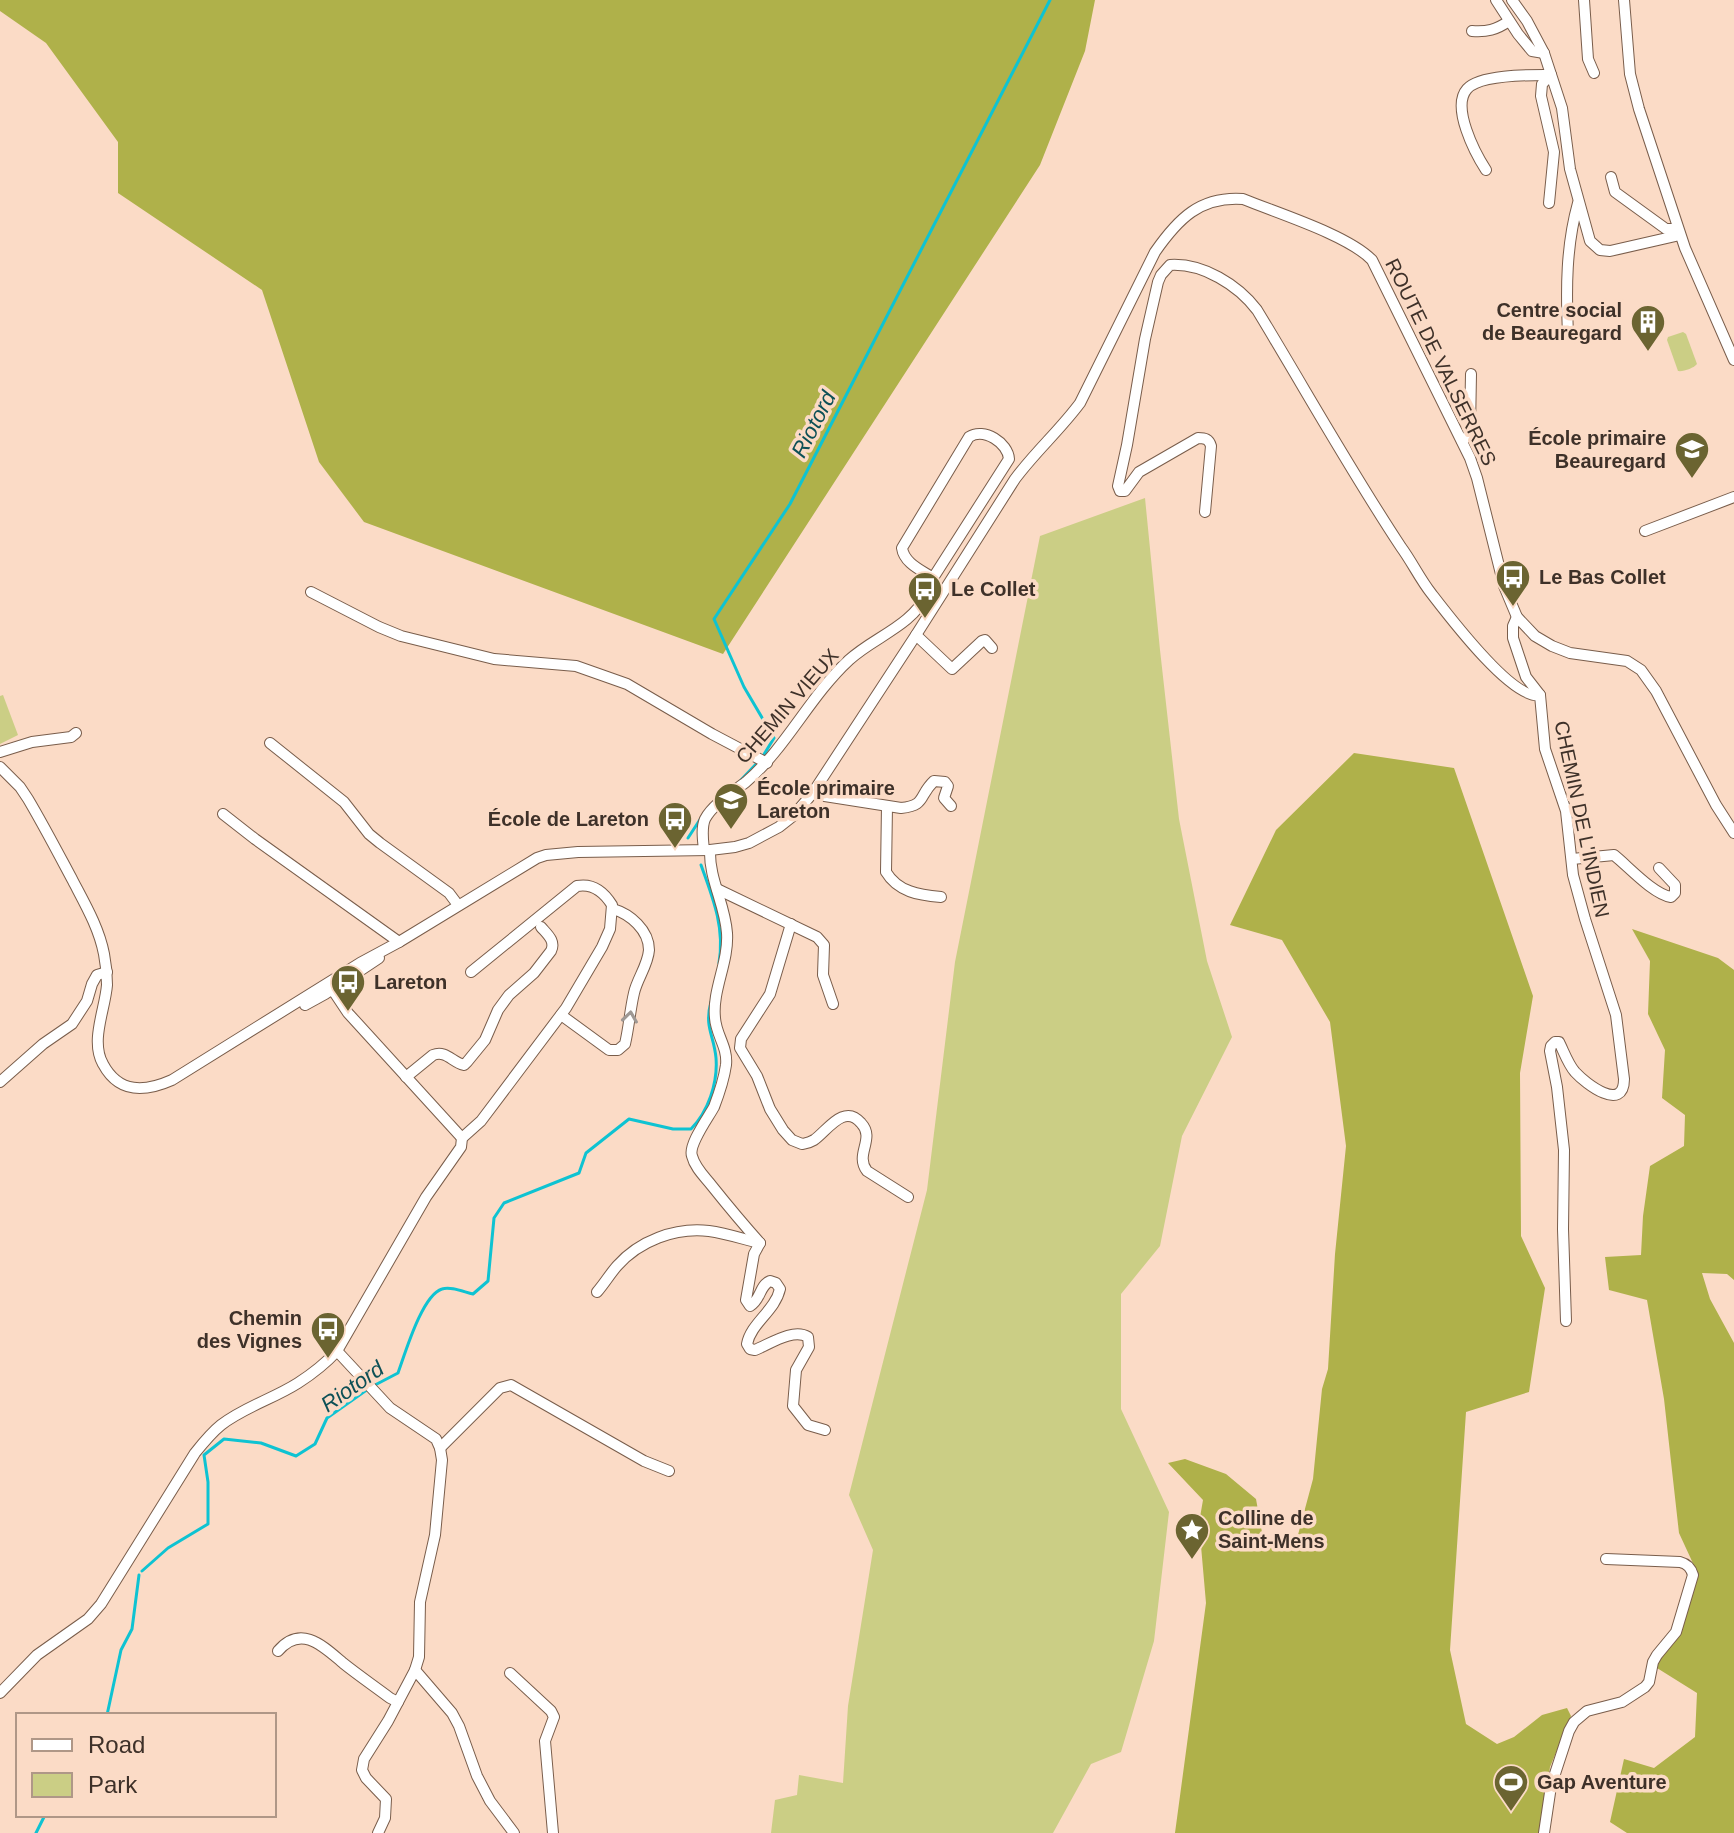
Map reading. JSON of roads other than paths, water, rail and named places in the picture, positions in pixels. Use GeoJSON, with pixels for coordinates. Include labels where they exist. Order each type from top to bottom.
{"type":"FeatureCollection","features":[{"type":"Feature","properties":{"kind":"street"},"geometry":{"type":"LineString","coordinates":[[1496,0],[1532,51],[1544,53]]}},
{"type":"Feature","properties":{"kind":"street"},"geometry":{"type":"LineString","coordinates":[[1512,0],[1544,53],[1562,108],[1570,169],[1590,241],[1600,250],[1610,251],[1679,232]]}},
{"type":"Feature","properties":{"kind":"street"},"geometry":{"type":"LineString","coordinates":[[1584,0],[1588,59],[1594,73]]}},
{"type":"Feature","properties":{"kind":"street"},"geometry":{"type":"LineString","coordinates":[[1624,0],[1632,83],[1661,180],[1679,232],[1734,360]]}},
{"type":"Feature","properties":{"kind":"street"},"geometry":{"type":"LineString","coordinates":[[1472,31],[1487,32],[1509,21]]}},
{"type":"Feature","properties":{"kind":"street"},"geometry":{"type":"LineString","coordinates":[[1486,170],[1476,154],[1464,122],[1461,107],[1463,95],[1476,83],[1504,76],[1551,75]]}},
{"type":"Feature","properties":{"kind":"street"},"geometry":{"type":"LineString","coordinates":[[1549,203],[1554,152],[1541,96],[1542,84],[1551,75]]}},
{"type":"Feature","properties":{"kind":"street"},"geometry":{"type":"LineString","coordinates":[[1611,177],[1615,192],[1622,198],[1666,229],[1679,232]]}},
{"type":"Feature","properties":{"kind":"street","name":"ROUTE DE VALSERRES"},"geometry":{"type":"LineString","coordinates":[[399,942],[512,872],[546,855],[707,850],[749,843],[793,816],[836,759],[916,635],[928,602],[942,595],[1015,479],[1080,403],[1163,240],[1195,209],[1227,198],[1243,199],[1332,236],[1366,253],[1372,260],[1462,441],[1477,478],[1504,586],[1517,617],[1535,636],[1552,646],[1570,653],[1627,661],[1641,670],[1656,691],[1734,833]]}},
{"type":"Feature","properties":{"kind":"street"},"geometry":{"type":"LineString","coordinates":[[1568,334],[1567,273],[1572,224],[1578,201]]}},
{"type":"Feature","properties":{"kind":"street"},"geometry":{"type":"LineString","coordinates":[[1205,512],[1211,446],[1204,438],[1198,438],[1146,467],[1133,478],[1125,491],[1120,491],[1118,486],[1158,282],[1170,265],[1199,269],[1231,285],[1248,298],[1429,591],[1505,678],[1529,695],[1540,695]]}},
{"type":"Feature","properties":{"kind":"street"},"geometry":{"type":"LineString","coordinates":[[1462,441],[1468,436],[1470,428],[1471,374]]}},
{"type":"Feature","properties":{"kind":"street"},"geometry":{"type":"LineString","coordinates":[[928,602],[933,578],[1009,459],[1008,451],[1002,444],[981,433],[976,432],[969,437],[902,548],[907,560],[933,578]]}},
{"type":"Feature","properties":{"kind":"street"},"geometry":{"type":"LineString","coordinates":[[1645,531],[1734,497]]}},
{"type":"Feature","properties":{"kind":"street"},"geometry":{"type":"LineString","coordinates":[[311,592],[401,636],[494,659],[576,666],[627,684],[763,760]]}},
{"type":"Feature","properties":{"kind":"street"},"geometry":{"type":"LineString","coordinates":[[928,602],[936,592],[942,595]]}},
{"type":"Feature","properties":{"kind":"street","name":"CHEMIN VIEUX"},"geometry":{"type":"LineString","coordinates":[[760,1243],[698,1169],[691,1154],[693,1144],[719,1094],[726,1066],[726,1052],[715,1021],[715,1008],[727,933],[720,898],[711,874],[704,820],[794,729],[808,706],[848,661],[928,602]]}},
{"type":"Feature","properties":{"kind":"street","name":"CHEMIN DE L'INDIEN"},"geometry":{"type":"LineString","coordinates":[[1517,617],[1513,638],[1526,677],[1540,695],[1545,749],[1566,811],[1573,875],[1616,1015],[1624,1086],[1615,1096],[1608,1095],[1577,1074],[1559,1042],[1551,1046],[1564,1150],[1566,1321]]}},
{"type":"Feature","properties":{"kind":"street"},"geometry":{"type":"LineString","coordinates":[[916,635],[952,669],[982,641],[985,640],[992,648]]}},
{"type":"Feature","properties":{"kind":"street"},"geometry":{"type":"LineString","coordinates":[[0,752],[32,742],[71,737],[76,733]]}},
{"type":"Feature","properties":{"kind":"street"},"geometry":{"type":"LineString","coordinates":[[270,743],[344,802],[369,834],[449,893],[458,905]]}},
{"type":"Feature","properties":{"kind":"street"},"geometry":{"type":"LineString","coordinates":[[0,767],[28,799],[84,902],[103,949],[107,986],[99,1037],[100,1056],[111,1074],[127,1086],[147,1089],[172,1080],[371,965],[399,942]]}},
{"type":"Feature","properties":{"kind":"street"},"geometry":{"type":"LineString","coordinates":[[812,794],[901,808],[915,806],[934,781],[945,782],[948,786],[944,798],[951,806]]}},
{"type":"Feature","properties":{"kind":"street"},"geometry":{"type":"LineString","coordinates":[[887,806],[886,872],[897,886],[919,895],[941,897]]}},
{"type":"Feature","properties":{"kind":"street"},"geometry":{"type":"LineString","coordinates":[[223,814],[399,942]]}},
{"type":"Feature","properties":{"kind":"street"},"geometry":{"type":"LineString","coordinates":[[1572,859],[1614,855],[1656,891],[1671,897],[1675,893],[1675,885],[1659,868]]}},
{"type":"Feature","properties":{"kind":"street"},"geometry":{"type":"LineString","coordinates":[[0,1693],[37,1655],[88,1619],[101,1604],[207,1438],[240,1413],[297,1384],[337,1351],[426,1197],[461,1147],[462,1138],[481,1121],[561,1015],[610,929],[613,909],[610,900],[590,886],[577,886],[471,972]]}},
{"type":"Feature","properties":{"kind":"street"},"geometry":{"type":"LineString","coordinates":[[716,888],[817,937],[824,945],[823,975],[833,1004]]}},
{"type":"Feature","properties":{"kind":"street"},"geometry":{"type":"LineString","coordinates":[[561,1015],[609,1050],[618,1050],[625,1044],[632,997],[649,951],[646,939],[630,916],[613,909]]}},
{"type":"Feature","properties":{"kind":"street"},"geometry":{"type":"LineString","coordinates":[[791,924],[770,994],[741,1039],[740,1048],[757,1076],[770,1109],[792,1140],[802,1144],[811,1142],[839,1118],[857,1119],[867,1132],[863,1165],[867,1171],[908,1197]]}},
{"type":"Feature","properties":{"kind":"street"},"geometry":{"type":"LineString","coordinates":[[406,1077],[438,1053],[460,1064],[467,1062],[485,1040],[498,1010],[509,995],[534,973],[551,951],[551,939],[541,927]]}},
{"type":"Feature","properties":{"kind":"street"},"geometry":{"type":"LineString","coordinates":[[328,988],[360,963],[399,942]]}},
{"type":"Feature","properties":{"kind":"street"},"geometry":{"type":"LineString","coordinates":[[0,1082],[43,1044],[72,1024],[87,1001],[97,975],[107,972]]}},
{"type":"Feature","properties":{"kind":"street"},"geometry":{"type":"LineString","coordinates":[[328,988],[462,1138]]}},
{"type":"Feature","properties":{"kind":"street"},"geometry":{"type":"LineString","coordinates":[[597,1292],[629,1254],[671,1233],[708,1231],[760,1243],[754,1254],[746,1300],[750,1306],[756,1303],[765,1283],[770,1281],[780,1289],[775,1302],[748,1336],[747,1344],[755,1350],[796,1333],[808,1337],[809,1347],[796,1370],[793,1406],[808,1425],[825,1430]]}},
{"type":"Feature","properties":{"kind":"street"},"geometry":{"type":"LineString","coordinates":[[337,1351],[390,1408],[436,1439],[442,1460],[435,1535],[420,1602],[419,1657],[398,1702],[364,1759],[362,1770],[386,1799],[385,1818],[378,1833]]}},
{"type":"Feature","properties":{"kind":"street"},"geometry":{"type":"LineString","coordinates":[[440,1448],[500,1388],[511,1385],[644,1461],[669,1471]]}},
{"type":"Feature","properties":{"kind":"street"},"geometry":{"type":"LineString","coordinates":[[1544,1833],[1551,1786],[1574,1722],[1587,1711],[1622,1702],[1645,1687],[1653,1662],[1676,1632],[1693,1575],[1691,1569],[1680,1562],[1606,1559]]}},
{"type":"Feature","properties":{"kind":"street"},"geometry":{"type":"LineString","coordinates":[[278,1651],[290,1640],[302,1638],[315,1641],[398,1702]]}},
{"type":"Feature","properties":{"kind":"street"},"geometry":{"type":"LineString","coordinates":[[415,1670],[452,1713],[477,1776],[490,1801],[514,1833]]}},
{"type":"Feature","properties":{"kind":"street"},"geometry":{"type":"LineString","coordinates":[[510,1673],[554,1717],[545,1741],[553,1833]]}},
{"type":"Feature","properties":{"kind":"waterway","name":"Riotord"},"geometry":{"type":"LineString","coordinates":[[763,756],[774,738],[744,687],[714,619],[790,504],[1050,0]]}},
{"type":"Feature","properties":{"kind":"waterway","name":"Riotord"},"geometry":{"type":"LineString","coordinates":[[741,780],[758,762]]}},
{"type":"Feature","properties":{"kind":"waterway","name":"Riotord"},"geometry":{"type":"LineString","coordinates":[[688,838],[701,818]]}},
{"type":"Feature","properties":{"kind":"waterway","name":"Riotord"},"geometry":{"type":"LineString","coordinates":[[701,865],[719,925],[719,963]]}},
{"type":"Feature","properties":{"kind":"waterway","name":"Riotord"},"geometry":{"type":"LineString","coordinates":[[375,1385],[398,1373],[421,1313],[435,1294],[449,1288],[473,1294],[488,1281],[494,1218],[504,1203],[579,1173],[586,1153],[629,1119],[673,1129],[691,1129],[707,1106],[715,1077],[716,1058],[709,1025],[711,1002]]}},
{"type":"Feature","properties":{"kind":"waterway","name":"Riotord"},"geometry":{"type":"LineString","coordinates":[[142,1571],[168,1548],[208,1524],[208,1482],[204,1455],[224,1439],[261,1443],[296,1456],[315,1444],[327,1418],[368,1389]]}},
{"type":"Feature","properties":{"kind":"waterway","name":"Riotord"},"geometry":{"type":"LineString","coordinates":[[107,1713],[121,1650],[132,1629],[139,1575]]}},
{"type":"Feature","properties":{"kind":"waterway","name":"Riotord"},"geometry":{"type":"LineString","coordinates":[[36,1833],[44,1817]]}},
{"type":"Feature","properties":{"kind":"place","name":"Centre social de Beauregard"},"geometry":{"type":"Point","coordinates":[1648,353]}},
{"type":"Feature","properties":{"kind":"place","name":"École primaire Beauregard"},"geometry":{"type":"Point","coordinates":[1692,480]}},
{"type":"Feature","properties":{"kind":"place","name":"Le Bas Collet"},"geometry":{"type":"Point","coordinates":[1513,608]}},
{"type":"Feature","properties":{"kind":"place","name":"Le Collet"},"geometry":{"type":"Point","coordinates":[925,620]}},
{"type":"Feature","properties":{"kind":"place","name":"École primaire Lareton"},"geometry":{"type":"Point","coordinates":[731,831]}},
{"type":"Feature","properties":{"kind":"place","name":"École de Lareton"},"geometry":{"type":"Point","coordinates":[675,850]}},
{"type":"Feature","properties":{"kind":"place","name":"Lareton"},"geometry":{"type":"Point","coordinates":[348,1013]}},
{"type":"Feature","properties":{"kind":"place","name":"Chemin des Vignes"},"geometry":{"type":"Point","coordinates":[328,1360]}},
{"type":"Feature","properties":{"kind":"place","name":"Colline de Saint-Mens"},"geometry":{"type":"Point","coordinates":[1192,1561]}},
{"type":"Feature","properties":{"kind":"place","name":"Gap Aventure"},"geometry":{"type":"Point","coordinates":[1511,1813]}}]}
